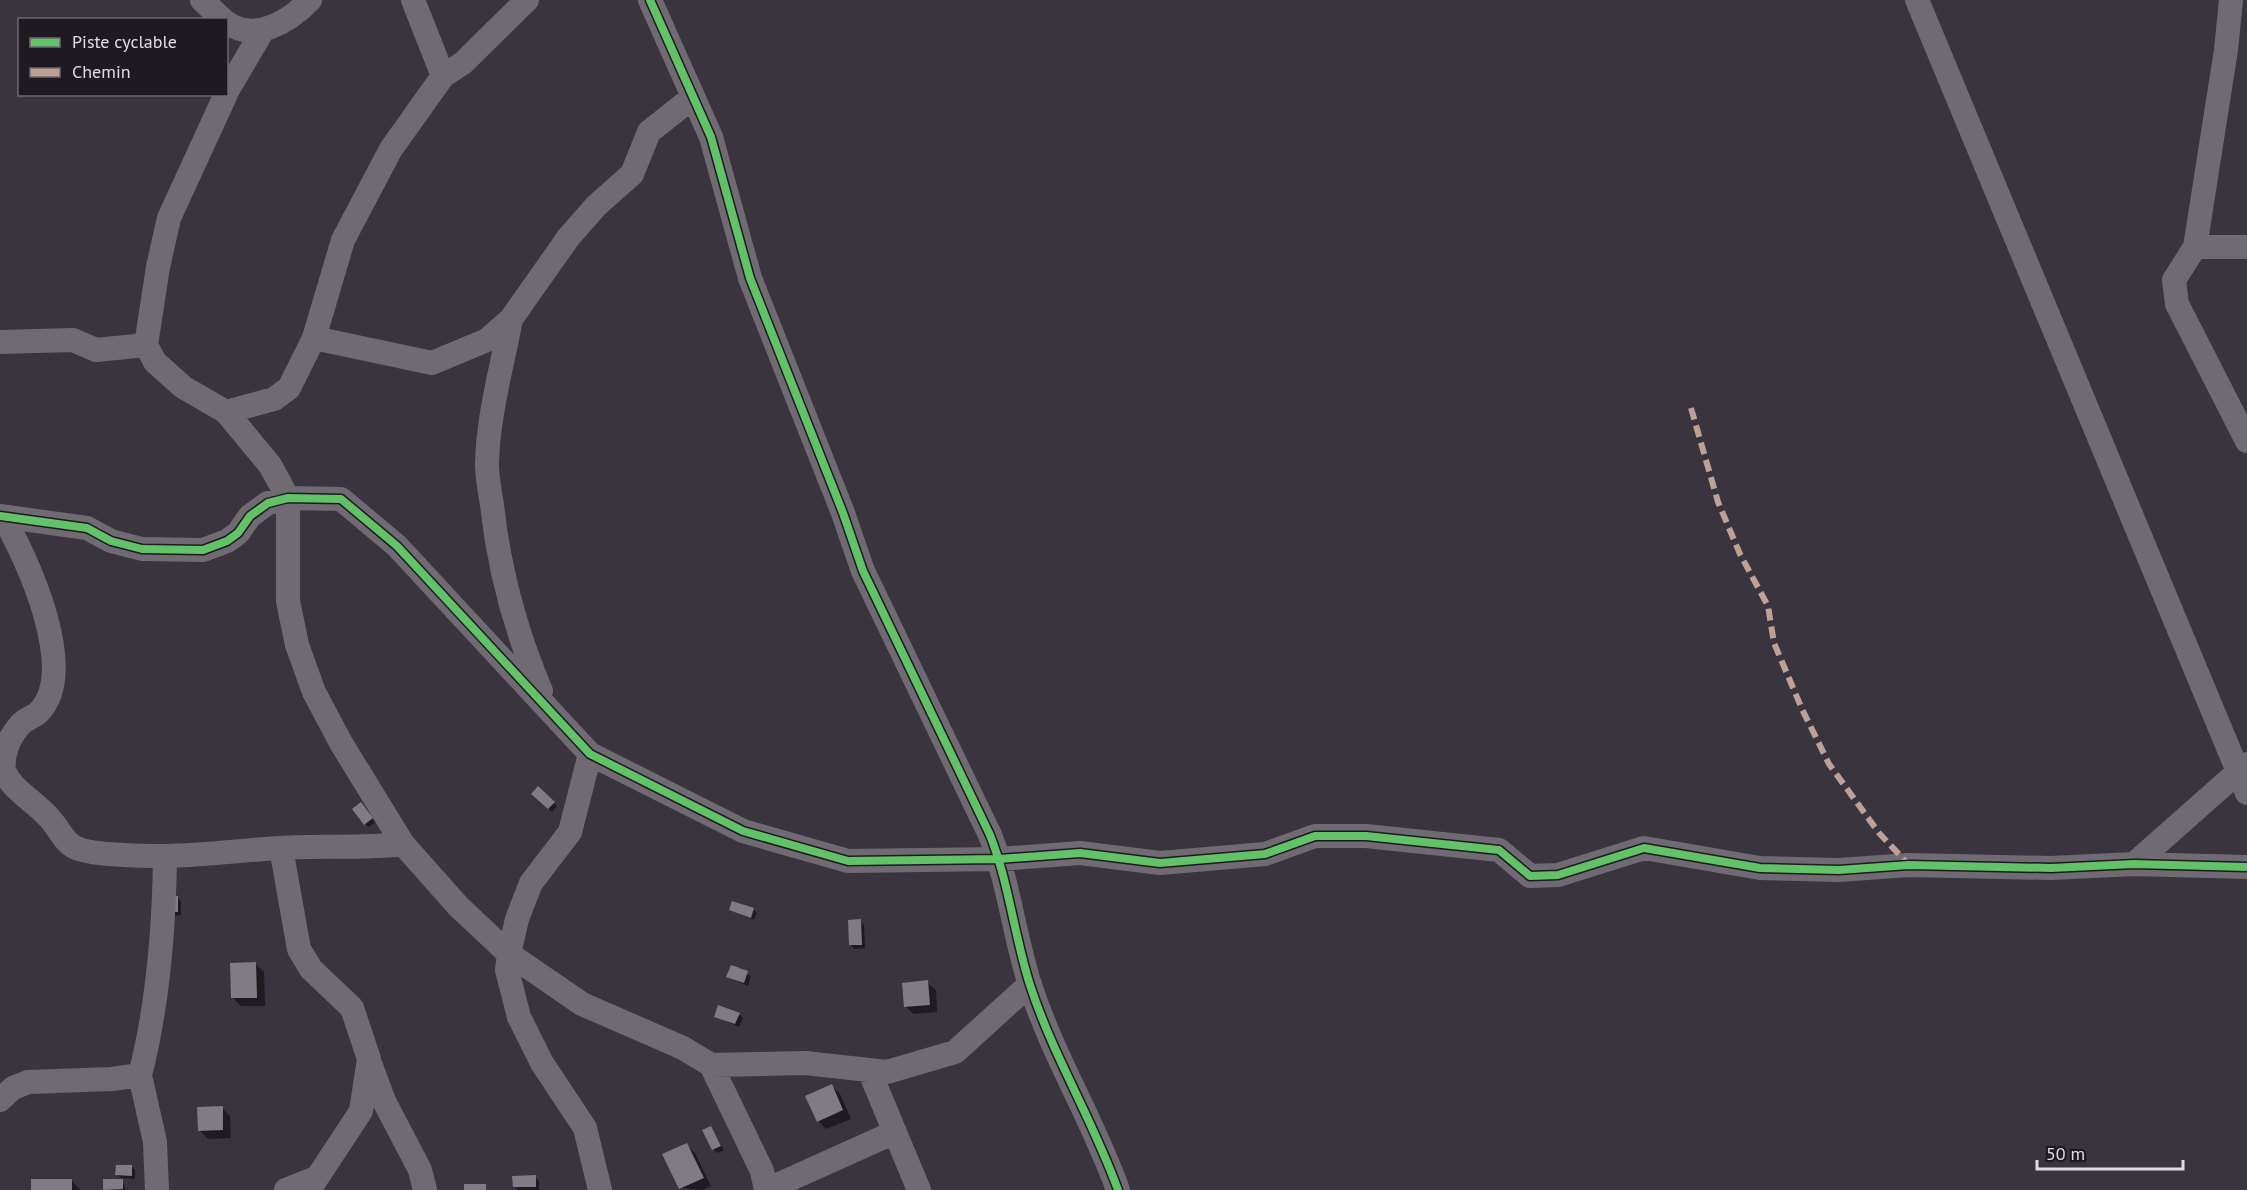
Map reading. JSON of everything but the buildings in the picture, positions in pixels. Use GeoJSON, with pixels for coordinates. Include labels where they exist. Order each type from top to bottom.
{"type":"FeatureCollection","features":[{"type":"Feature","properties":{"kind":"street"},"geometry":{"type":"LineString","coordinates":[[202,0],[222,18]]}},
{"type":"Feature","properties":{"kind":"street"},"geometry":{"type":"LineString","coordinates":[[228,22],[249,32],[263,30],[298,13],[310,0]]}},
{"type":"Feature","properties":{"kind":"street"},"geometry":{"type":"LineString","coordinates":[[413,0],[442,76]]}},
{"type":"Feature","properties":{"kind":"street"},"geometry":{"type":"LineString","coordinates":[[226,412],[274,399],[289,388],[314,338],[343,240],[391,149],[442,76],[463,63],[527,0]]}},
{"type":"Feature","properties":{"kind":"street"},"geometry":{"type":"LineString","coordinates":[[650,0],[711,137],[750,278],[843,513],[863,571],[945,739],[999,859],[1030,984],[1048,1034],[1118,1190]]}},
{"type":"Feature","properties":{"kind":"street"},"geometry":{"type":"LineString","coordinates":[[1917,0],[2244,776],[2134,864]]}},
{"type":"Feature","properties":{"kind":"street"},"geometry":{"type":"LineString","coordinates":[[2235,8],[2226,50],[2195,247],[2174,280],[2177,304],[2247,441]]}},
{"type":"Feature","properties":{"kind":"street"},"geometry":{"type":"LineString","coordinates":[[228,91],[263,30]]}},
{"type":"Feature","properties":{"kind":"street"},"geometry":{"type":"LineString","coordinates":[[225,96],[169,218],[158,267],[146,345],[155,363],[183,387],[226,412],[270,465],[288,498],[288,601],[297,645],[326,718],[403,844],[458,906],[509,954],[582,1004],[683,1048],[711,1065],[805,1063],[888,1072],[955,1052],[1030,984]]}},
{"type":"Feature","properties":{"kind":"street"},"geometry":{"type":"LineString","coordinates":[[314,338],[432,363],[487,340],[512,319],[568,238],[596,206],[632,174],[649,132],[693,97]]}},
{"type":"Feature","properties":{"kind":"street"},"geometry":{"type":"LineString","coordinates":[[2195,247],[2247,247]]}},
{"type":"Feature","properties":{"kind":"street"},"geometry":{"type":"LineString","coordinates":[[512,319],[494,405],[487,465],[495,532],[507,590],[525,653],[548,709]]}},
{"type":"Feature","properties":{"kind":"street"},"geometry":{"type":"LineString","coordinates":[[0,342],[73,340],[96,350],[121,350],[146,345]]}},
{"type":"Feature","properties":{"kind":"street"},"geometry":{"type":"LineString","coordinates":[[2,517],[87,528],[111,540],[142,549],[203,550],[233,537],[250,516],[268,503],[288,498],[341,498],[397,546],[591,754],[743,831],[848,861],[999,859],[1080,853],[1160,863],[1265,854],[1315,836],[1366,836],[1499,850],[1530,876],[1558,875],[1644,848],[1760,868],[1839,870],[1909,865],[2051,868],[2134,864],[2247,867]]}},
{"type":"Feature","properties":{"kind":"street"},"geometry":{"type":"LineString","coordinates":[[2,517],[22,550],[38,588],[47,620],[53,660],[50,695],[39,712],[21,724],[8,744],[3,764],[8,780],[35,802],[66,841],[76,849],[92,853],[165,858],[281,848],[370,848],[403,844]]}},
{"type":"Feature","properties":{"kind":"street"},"geometry":{"type":"LineString","coordinates":[[591,754],[570,832],[531,883],[518,919],[507,970],[519,1017],[542,1063],[585,1128],[600,1190]]}},
{"type":"Feature","properties":{"kind":"street"},"geometry":{"type":"LineString","coordinates":[[281,848],[299,949],[311,969],[352,1008],[384,1101],[420,1170],[425,1190]]}},
{"type":"Feature","properties":{"kind":"street"},"geometry":{"type":"LineString","coordinates":[[157,1190],[155,1142],[140,1075],[153,1011],[165,858]]}},
{"type":"Feature","properties":{"kind":"street"},"geometry":{"type":"LineString","coordinates":[[286,1190],[313,1184],[361,1111],[369,1059]]}},
{"type":"Feature","properties":{"kind":"street"},"geometry":{"type":"LineString","coordinates":[[711,1065],[762,1171],[766,1190],[895,1132]]}},
{"type":"Feature","properties":{"kind":"street"},"geometry":{"type":"LineString","coordinates":[[869,1070],[919,1190]]}},
{"type":"Feature","properties":{"kind":"street"},"geometry":{"type":"LineString","coordinates":[[0,1100],[13,1088],[28,1082],[112,1079],[140,1075]]}},
{"type":"Feature","properties":{"kind":"marked path"},"geometry":{"type":"LineString","coordinates":[[1691,408],[1718,502],[1740,554],[1768,606],[1774,643],[1802,709],[1829,764],[1879,833],[1909,865]]}},
{"type":"Feature","properties":{"kind":"cycle path"},"geometry":{"type":"LineString","coordinates":[[650,0],[711,137],[750,278],[843,513],[863,571],[990,835],[1002,872],[1024,966],[1039,1011],[1118,1190]]}},
{"type":"Feature","properties":{"kind":"cycle path"},"geometry":{"type":"LineString","coordinates":[[0,516],[87,528],[111,541],[142,549],[203,550],[227,541],[238,533],[250,516],[268,503],[288,498],[341,499],[397,546],[590,754],[743,831],[848,861],[999,859],[1080,853],[1160,863],[1265,854],[1315,836],[1366,836],[1499,850],[1530,876],[1558,875],[1644,848],[1760,868],[1839,870],[1909,865],[2051,868],[2134,864],[2247,867]]}}]}
